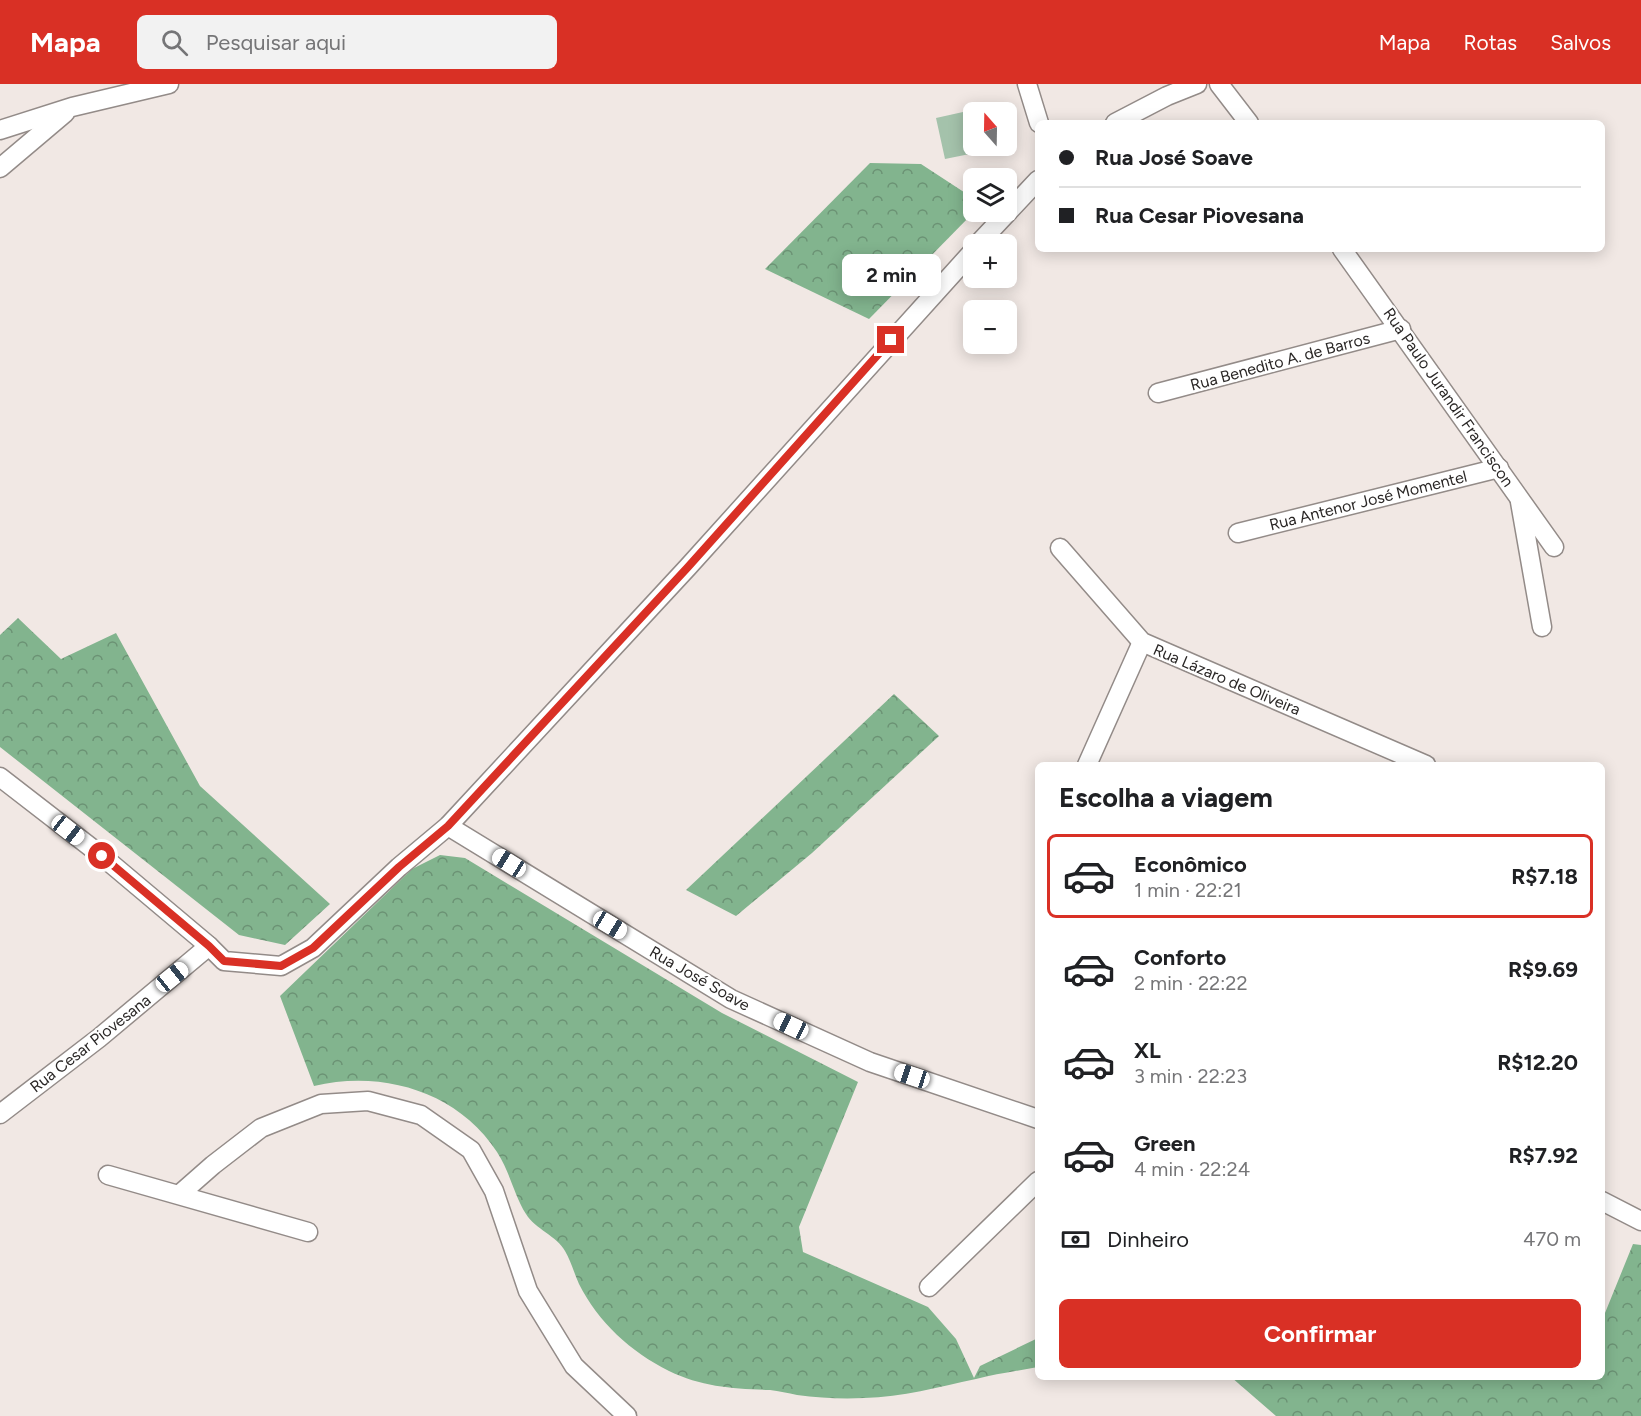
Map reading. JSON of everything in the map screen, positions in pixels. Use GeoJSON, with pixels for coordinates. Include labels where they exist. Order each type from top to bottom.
{"type":"FeatureCollection","features":[{"type":"Feature","properties":{"kind":"street"},"geometry":{"type":"LineString","coordinates":[[0,130],[72,107],[169,84]]}},
{"type":"Feature","properties":{"kind":"street"},"geometry":{"type":"LineString","coordinates":[[1027,84],[1038,120]]}},
{"type":"Feature","properties":{"kind":"street"},"geometry":{"type":"LineString","coordinates":[[1121,120],[1167,96],[1197,84]]}},
{"type":"Feature","properties":{"kind":"street"},"geometry":{"type":"LineString","coordinates":[[1219,84],[1247,120]]}},
{"type":"Feature","properties":{"kind":"street"},"geometry":{"type":"LineString","coordinates":[[0,168],[72,107]]}},
{"type":"Feature","properties":{"kind":"street"},"geometry":{"type":"LineString","coordinates":[[987,234],[1035,183]]}},
{"type":"Feature","properties":{"kind":"street","name":"Rua Paulo Jurandir Franciscon"},"geometry":{"type":"LineString","coordinates":[[1344,252],[1554,547]]}},
{"type":"Feature","properties":{"kind":"street"},"geometry":{"type":"LineString","coordinates":[[0,777],[102,856],[224,961],[281,966],[313,948],[399,867],[448,826],[688,567],[963,262]]}},
{"type":"Feature","properties":{"kind":"street","name":"Rua Benedito A. de Barros"},"geometry":{"type":"LineString","coordinates":[[1158,393],[1401,329]]}},
{"type":"Feature","properties":{"kind":"street","name":"Rua Antenor José Momentel"},"geometry":{"type":"LineString","coordinates":[[1238,533],[1499,468]]}},
{"type":"Feature","properties":{"kind":"street"},"geometry":{"type":"LineString","coordinates":[[1519,497],[1542,627]]}},
{"type":"Feature","properties":{"kind":"street","name":"Rua Lázaro de Oliveira"},"geometry":{"type":"LineString","coordinates":[[1060,548],[1142,642],[1419,762]]}},
{"type":"Feature","properties":{"kind":"street"},"geometry":{"type":"LineString","coordinates":[[1087,762],[1142,642]]}},
{"type":"Feature","properties":{"kind":"street","name":"Rua José Soave"},"geometry":{"type":"LineString","coordinates":[[448,826],[731,999],[870,1062],[1035,1118]]}},
{"type":"Feature","properties":{"kind":"street","name":"Rua Cesar Piovesana"},"geometry":{"type":"LineString","coordinates":[[0,1114],[99,1038],[209,946]]}},
{"type":"Feature","properties":{"kind":"street"},"geometry":{"type":"LineString","coordinates":[[180,1194],[261,1128],[321,1104],[368,1101],[420,1115],[471,1150],[494,1191],[528,1291],[574,1366],[627,1416]]}},
{"type":"Feature","properties":{"kind":"street"},"geometry":{"type":"LineString","coordinates":[[108,1175],[308,1232]]}},
{"type":"Feature","properties":{"kind":"street"},"geometry":{"type":"LineString","coordinates":[[929,1287],[1035,1184]]}},
{"type":"Feature","properties":{"kind":"street"},"geometry":{"type":"LineString","coordinates":[[1605,1203],[1641,1221]]}},
{"type":"Feature","properties":{"kind":"green space"},"geometry":{"type":"Polygon","coordinates":[[[963,112],[963,155],[945,159],[936,118],[963,112]]]}},
{"type":"Feature","properties":{"kind":"green space"},"geometry":{"type":"Polygon","coordinates":[[[870,163],[921,164],[963,191],[964,222],[869,319],[765,269],[870,163]]]}},
{"type":"Feature","properties":{"kind":"green space"},"geometry":{"type":"Polygon","coordinates":[[[18,618],[61,659],[116,633],[200,786],[330,904],[285,945],[239,935],[0,747],[0,635],[18,618]]]}},
{"type":"Feature","properties":{"kind":"green space"},"geometry":{"type":"Polygon","coordinates":[[[894,694],[939,736],[812,853],[736,916],[686,890],[894,694]]]}},
{"type":"Feature","properties":{"kind":"green space"},"geometry":{"type":"Polygon","coordinates":[[[440,855],[465,858],[722,1013],[858,1082],[799,1227],[803,1252],[928,1307],[956,1339],[974,1378],[980,1366],[1035,1339],[1035,1368],[907,1394],[830,1398],[770,1390],[731,1388],[694,1381],[669,1371],[629,1345],[606,1323],[587,1298],[561,1246],[526,1214],[497,1152],[480,1131],[461,1114],[439,1100],[416,1090],[391,1084],[366,1081],[314,1086],[280,996],[412,869],[440,855]]]}},
{"type":"Feature","properties":{"kind":"green space"},"geometry":{"type":"Polygon","coordinates":[[[1633,1244],[1641,1245],[1641,1416],[1276,1416],[1234,1380],[1605,1380],[1605,1313],[1633,1244]]]}},
{"type":"Feature","properties":{"kind":"route"},"geometry":{"type":"LineString","coordinates":[[102,856],[224,961],[281,966],[313,948],[399,867],[448,826],[688,567],[891,340]]}}]}
